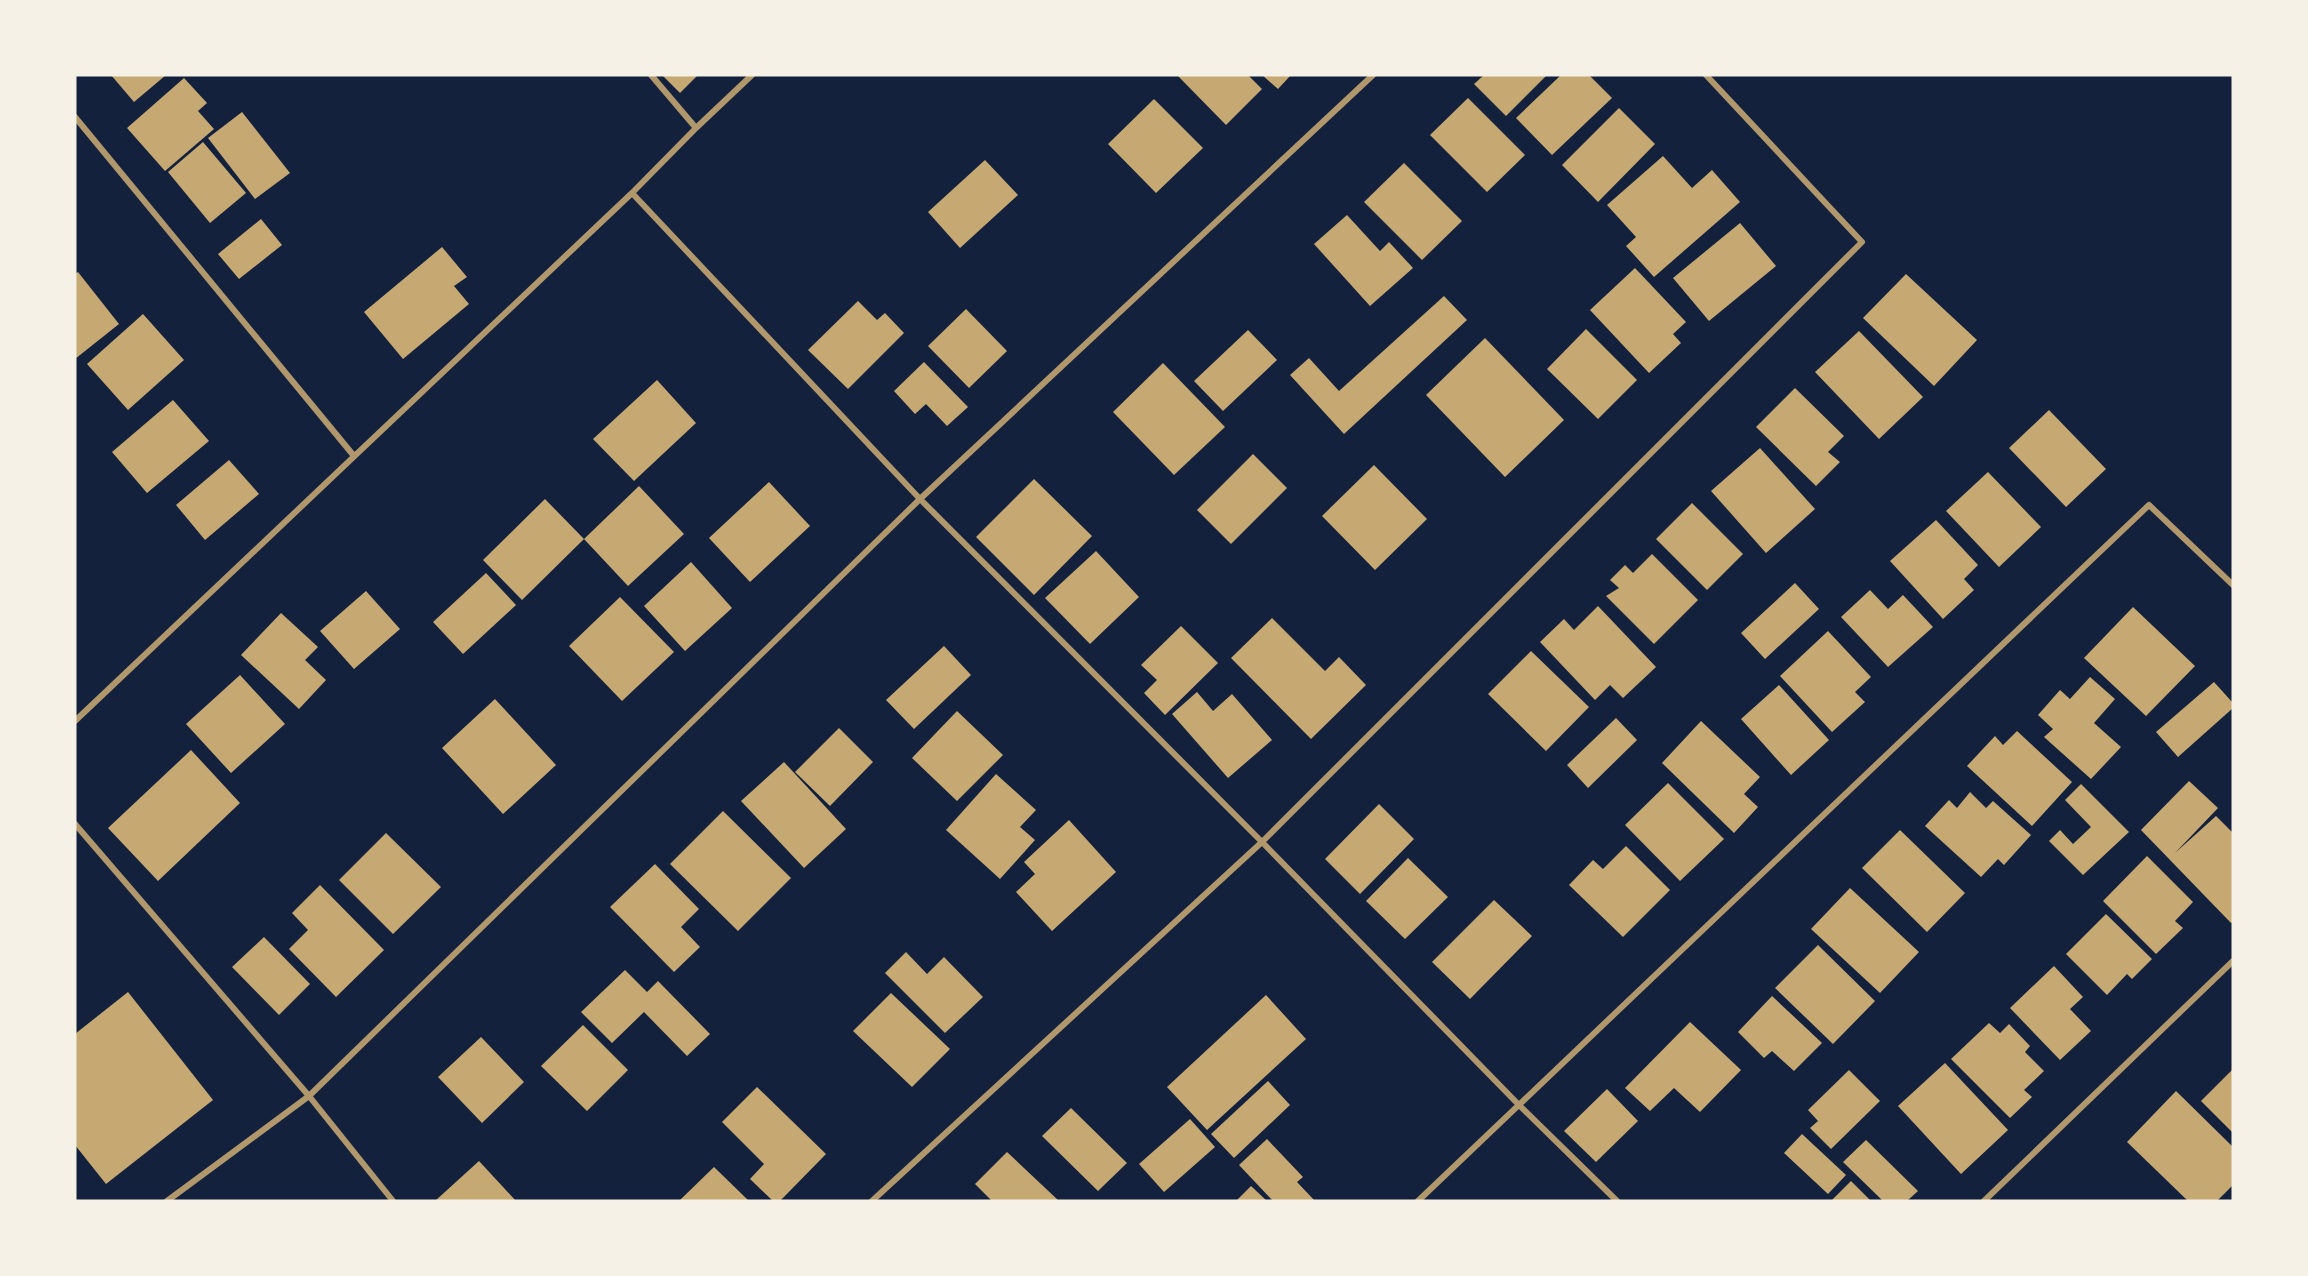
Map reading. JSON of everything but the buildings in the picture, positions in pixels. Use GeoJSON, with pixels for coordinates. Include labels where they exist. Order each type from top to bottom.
{"type":"FeatureCollection","features":[{"type":"Feature","properties":{"kind":"street"},"geometry":{"type":"LineString","coordinates":[[651,75],[696,128]]}},
{"type":"Feature","properties":{"kind":"street"},"geometry":{"type":"LineString","coordinates":[[75,721],[632,193],[752,75]]}},
{"type":"Feature","properties":{"kind":"street"},"geometry":{"type":"LineString","coordinates":[[166,1201],[309,1096],[920,498],[1373,75]]}},
{"type":"Feature","properties":{"kind":"street"},"geometry":{"type":"LineString","coordinates":[[872,1201],[1262,842],[1862,242],[1706,75]]}},
{"type":"Feature","properties":{"kind":"street"},"geometry":{"type":"LineString","coordinates":[[75,117],[354,456]]}},
{"type":"Feature","properties":{"kind":"street"},"geometry":{"type":"LineString","coordinates":[[632,193],[920,498],[1262,842],[1518,1104],[1617,1201]]}},
{"type":"Feature","properties":{"kind":"street"},"geometry":{"type":"LineString","coordinates":[[1418,1201],[2149,505],[2233,585]]}},
{"type":"Feature","properties":{"kind":"street"},"geometry":{"type":"LineString","coordinates":[[75,824],[309,1096],[393,1201]]}},
{"type":"Feature","properties":{"kind":"street"},"geometry":{"type":"LineString","coordinates":[[1984,1201],[2233,961]]}}]}
